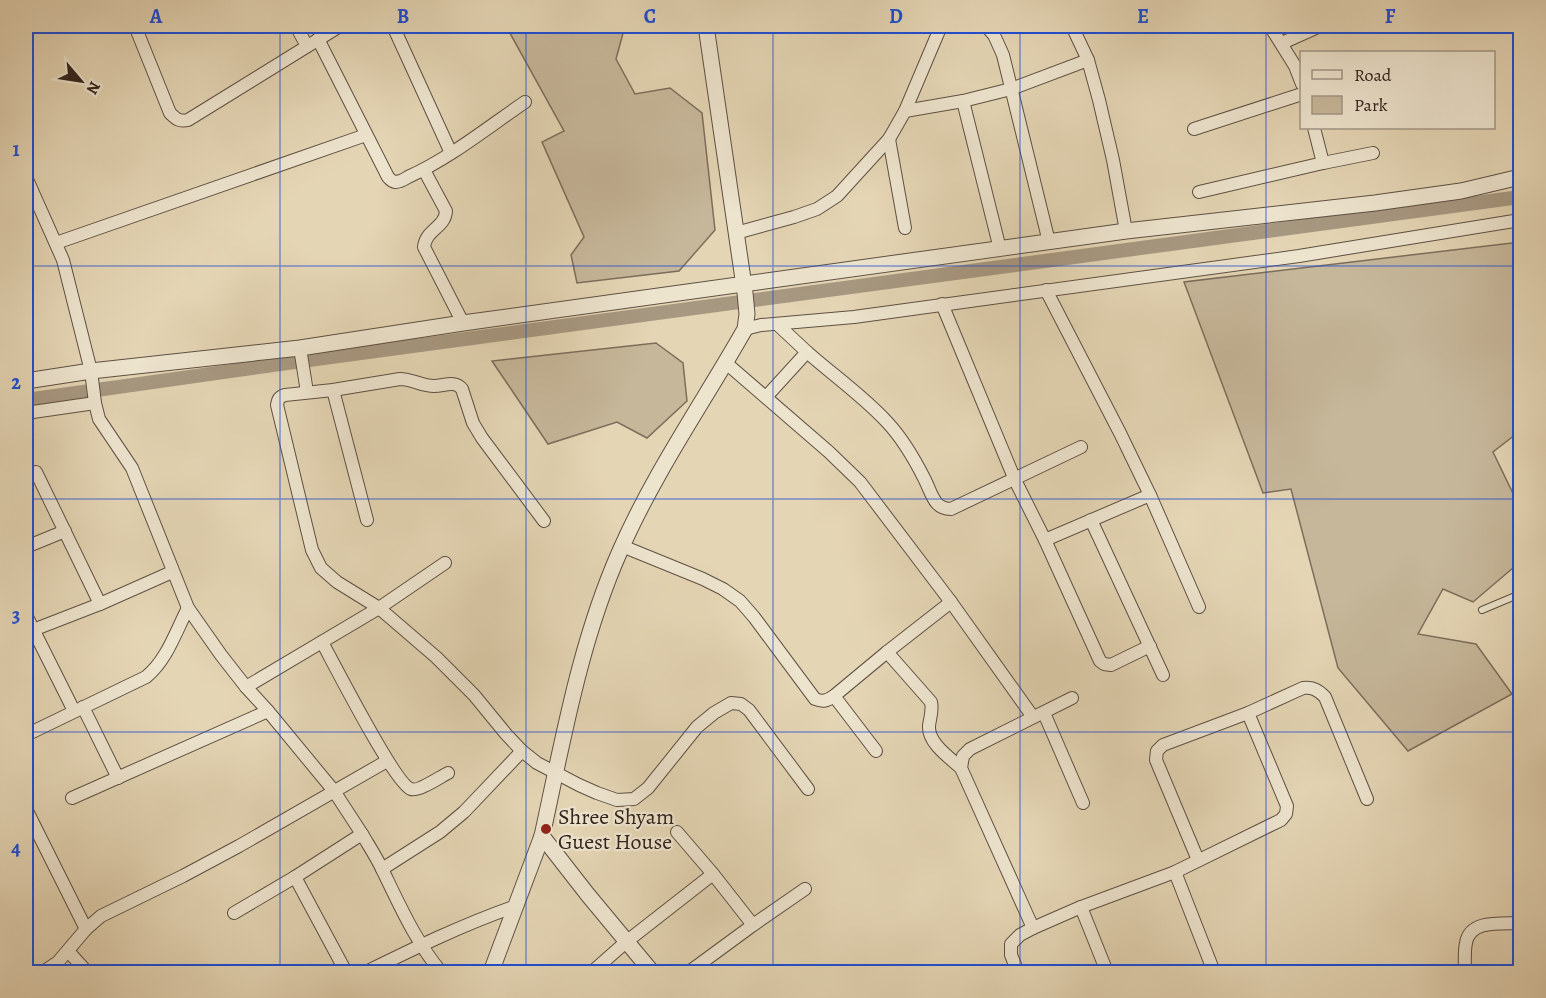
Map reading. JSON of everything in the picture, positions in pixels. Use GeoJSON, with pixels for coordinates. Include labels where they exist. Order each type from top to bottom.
{"type":"FeatureCollection","features":[{"type":"Feature","properties":{"kind":"street"},"geometry":{"type":"LineString","coordinates":[[135,26],[170,113],[182,122],[340,26]]}},
{"type":"Feature","properties":{"kind":"street"},"geometry":{"type":"LineString","coordinates":[[296,26],[307,46]]}},
{"type":"Feature","properties":{"kind":"street"},"geometry":{"type":"LineString","coordinates":[[393,26],[451,153]]}},
{"type":"Feature","properties":{"kind":"street"},"geometry":{"type":"LineString","coordinates":[[491,972],[542,836],[567,719],[591,624],[622,546],[650,488],[726,363],[746,321],[744,289],[706,26]]}},
{"type":"Feature","properties":{"kind":"street"},"geometry":{"type":"LineString","coordinates":[[736,233],[794,218],[817,209],[837,196],[889,139],[905,111],[941,26]]}},
{"type":"Feature","properties":{"kind":"street"},"geometry":{"type":"LineString","coordinates":[[986,26],[994,35],[1003,55],[1048,242]]}},
{"type":"Feature","properties":{"kind":"street"},"geometry":{"type":"LineString","coordinates":[[1072,26],[1088,60],[1100,100],[1126,231]]}},
{"type":"Feature","properties":{"kind":"street"},"geometry":{"type":"LineString","coordinates":[[1270,26],[1295,66],[1300,79]]}},
{"type":"Feature","properties":{"kind":"street"},"geometry":{"type":"LineString","coordinates":[[1282,44],[1320,26]]}},
{"type":"Feature","properties":{"kind":"street"},"geometry":{"type":"LineString","coordinates":[[318,39],[388,177],[396,182],[424,170],[525,102]]}},
{"type":"Feature","properties":{"kind":"street"},"geometry":{"type":"LineString","coordinates":[[905,111],[963,101],[1011,89],[1088,60]]}},
{"type":"Feature","properties":{"kind":"street"},"geometry":{"type":"LineString","coordinates":[[1194,129],[1300,95]]}},
{"type":"Feature","properties":{"kind":"street"},"geometry":{"type":"LineString","coordinates":[[963,101],[1000,249]]}},
{"type":"Feature","properties":{"kind":"street"},"geometry":{"type":"LineString","coordinates":[[1314,129],[1323,163]]}},
{"type":"Feature","properties":{"kind":"street"},"geometry":{"type":"LineString","coordinates":[[56,243],[366,135]]}},
{"type":"Feature","properties":{"kind":"street"},"geometry":{"type":"LineString","coordinates":[[889,139],[906,228]]}},
{"type":"Feature","properties":{"kind":"street"},"geometry":{"type":"LineString","coordinates":[[1199,192],[1372,153]]}},
{"type":"Feature","properties":{"kind":"street"},"geometry":{"type":"LineString","coordinates":[[424,170],[446,211],[446,217],[441,225],[427,237],[424,247],[463,323]]}},
{"type":"Feature","properties":{"kind":"street"},"geometry":{"type":"LineString","coordinates":[[26,177],[63,260],[92,375],[99,419],[135,474],[188,608],[246,687],[334,791],[382,868],[401,911],[421,945],[441,972]]}},
{"type":"Feature","properties":{"kind":"street"},"geometry":{"type":"LineString","coordinates":[[26,381],[301,353],[463,323],[744,289],[1126,231],[1386,202],[1461,191],[1521,177]]}},
{"type":"Feature","properties":{"kind":"street"},"geometry":{"type":"LineString","coordinates":[[746,321],[777,324],[854,317],[1299,256],[1521,220]]}},
{"type":"Feature","properties":{"kind":"street"},"geometry":{"type":"LineString","coordinates":[[1046,290],[1120,433],[1199,606]]}},
{"type":"Feature","properties":{"kind":"street"},"geometry":{"type":"LineString","coordinates":[[942,304],[1015,480],[1100,661],[1111,665],[1150,646]]}},
{"type":"Feature","properties":{"kind":"street"},"geometry":{"type":"LineString","coordinates":[[777,324],[887,422],[904,443],[937,504],[943,509],[951,509],[1081,447]]}},
{"type":"Feature","properties":{"kind":"street"},"geometry":{"type":"LineString","coordinates":[[766,397],[807,352]]}},
{"type":"Feature","properties":{"kind":"street"},"geometry":{"type":"LineString","coordinates":[[301,353],[307,392]]}},
{"type":"Feature","properties":{"kind":"street"},"geometry":{"type":"LineString","coordinates":[[726,363],[829,452],[860,483],[1038,715],[1083,803]]}},
{"type":"Feature","properties":{"kind":"street"},"geometry":{"type":"LineString","coordinates":[[544,521],[482,438],[473,423],[459,385],[432,386],[400,379],[281,396],[278,400],[277,405],[312,549],[321,568],[337,582],[379,608],[410,634],[474,695],[522,752],[537,763],[579,785],[617,800],[634,799],[648,788],[698,727],[714,713],[731,703],[741,704],[749,710],[808,789]]}},
{"type":"Feature","properties":{"kind":"street"},"geometry":{"type":"LineString","coordinates":[[333,390],[367,520]]}},
{"type":"Feature","properties":{"kind":"street"},"geometry":{"type":"LineString","coordinates":[[26,413],[95,403]]}},
{"type":"Feature","properties":{"kind":"street"},"geometry":{"type":"LineString","coordinates":[[36,472],[100,604]]}},
{"type":"Feature","properties":{"kind":"street"},"geometry":{"type":"LineString","coordinates":[[1045,540],[1150,495]]}},
{"type":"Feature","properties":{"kind":"street"},"geometry":{"type":"LineString","coordinates":[[1091,520],[1163,675]]}},
{"type":"Feature","properties":{"kind":"street"},"geometry":{"type":"LineString","coordinates":[[26,547],[65,531]]}},
{"type":"Feature","properties":{"kind":"street"},"geometry":{"type":"LineString","coordinates":[[622,546],[703,579],[740,601],[815,699],[821,702],[828,701],[951,602]]}},
{"type":"Feature","properties":{"kind":"street"},"geometry":{"type":"LineString","coordinates":[[246,687],[379,608],[444,562]]}},
{"type":"Feature","properties":{"kind":"street"},"geometry":{"type":"LineString","coordinates":[[33,630],[100,604],[172,572]]}},
{"type":"Feature","properties":{"kind":"street"},"geometry":{"type":"LineString","coordinates":[[26,735],[146,677],[154,670],[165,653],[188,608]]}},
{"type":"Feature","properties":{"kind":"street"},"geometry":{"type":"LineString","coordinates":[[26,615],[118,778]]}},
{"type":"Feature","properties":{"kind":"street"},"geometry":{"type":"LineString","coordinates":[[322,642],[387,761],[404,784],[409,789],[416,790],[448,772]]}},
{"type":"Feature","properties":{"kind":"street"},"geometry":{"type":"LineString","coordinates":[[887,652],[931,702],[933,709],[929,724],[934,742],[961,768],[1034,928]]}},
{"type":"Feature","properties":{"kind":"street"},"geometry":{"type":"LineString","coordinates":[[1198,860],[1156,760],[1157,750],[1163,745],[1248,713],[1303,688],[1310,687],[1318,690],[1325,697],[1367,799]]}},
{"type":"Feature","properties":{"kind":"street"},"geometry":{"type":"LineString","coordinates":[[834,696],[876,751]]}},
{"type":"Feature","properties":{"kind":"street"},"geometry":{"type":"LineString","coordinates":[[961,768],[963,756],[970,748],[1072,698]]}},
{"type":"Feature","properties":{"kind":"street"},"geometry":{"type":"LineString","coordinates":[[72,798],[268,711]]}},
{"type":"Feature","properties":{"kind":"street"},"geometry":{"type":"LineString","coordinates":[[1018,972],[1011,955],[1011,944],[1020,935],[1081,907],[1175,872],[1281,820],[1286,814],[1287,806],[1248,713]]}},
{"type":"Feature","properties":{"kind":"street"},"geometry":{"type":"LineString","coordinates":[[382,868],[440,832],[464,812],[522,752]]}},
{"type":"Feature","properties":{"kind":"street"},"geometry":{"type":"LineString","coordinates":[[43,972],[58,962],[86,929],[101,916],[183,876],[387,761]]}},
{"type":"Feature","properties":{"kind":"street"},"geometry":{"type":"LineString","coordinates":[[26,808],[86,929]]}},
{"type":"Feature","properties":{"kind":"street"},"geometry":{"type":"LineString","coordinates":[[677,832],[753,925]]}},
{"type":"Feature","properties":{"kind":"street"},"geometry":{"type":"LineString","coordinates":[[234,913],[295,878],[362,834]]}},
{"type":"Feature","properties":{"kind":"street"},"geometry":{"type":"LineString","coordinates":[[542,836],[652,972]]}},
{"type":"Feature","properties":{"kind":"street"},"geometry":{"type":"LineString","coordinates":[[1175,872],[1214,972]]}},
{"type":"Feature","properties":{"kind":"street"},"geometry":{"type":"LineString","coordinates":[[592,972],[626,942],[713,874]]}},
{"type":"Feature","properties":{"kind":"street"},"geometry":{"type":"LineString","coordinates":[[295,878],[346,972]]}},
{"type":"Feature","properties":{"kind":"street"},"geometry":{"type":"LineString","coordinates":[[688,972],[805,889]]}},
{"type":"Feature","properties":{"kind":"street"},"geometry":{"type":"LineString","coordinates":[[366,972],[485,916],[516,906]]}},
{"type":"Feature","properties":{"kind":"street"},"geometry":{"type":"LineString","coordinates":[[1081,907],[1107,972]]}},
{"type":"Feature","properties":{"kind":"street"},"geometry":{"type":"LineString","coordinates":[[1465,972],[1465,945],[1468,935],[1475,928],[1485,925],[1521,923]]}},
{"type":"Feature","properties":{"kind":"street"},"geometry":{"type":"LineString","coordinates":[[68,951],[87,972]]}},
{"type":"Feature","properties":{"kind":"lane"},"geometry":{"type":"LineString","coordinates":[[1482,610],[1521,594]]}},
{"type":"Feature","properties":{"kind":"green space"},"geometry":{"type":"Polygon","coordinates":[[[506,26],[625,26],[616,59],[635,94],[670,88],[702,113],[715,230],[679,271],[577,283],[571,255],[584,237],[542,142],[564,131],[506,26]]]}},
{"type":"Feature","properties":{"kind":"green space"},"geometry":{"type":"Polygon","coordinates":[[[1520,242],[1520,431],[1493,452],[1520,508],[1520,562],[1473,602],[1443,589],[1418,634],[1476,644],[1512,694],[1408,751],[1338,668],[1291,489],[1263,493],[1184,282],[1520,242]]]}},
{"type":"Feature","properties":{"kind":"green space"},"geometry":{"type":"Polygon","coordinates":[[[656,343],[683,363],[687,401],[647,438],[617,422],[548,444],[492,361],[656,343]]]}},
{"type":"Feature","properties":{"kind":"waterway"},"geometry":{"type":"LineString","coordinates":[[26,400],[1520,197]]}},
{"type":"Feature","properties":{"kind":"place","name":"Shree Shyam Guest House"},"geometry":{"type":"Point","coordinates":[546,829]}}]}
